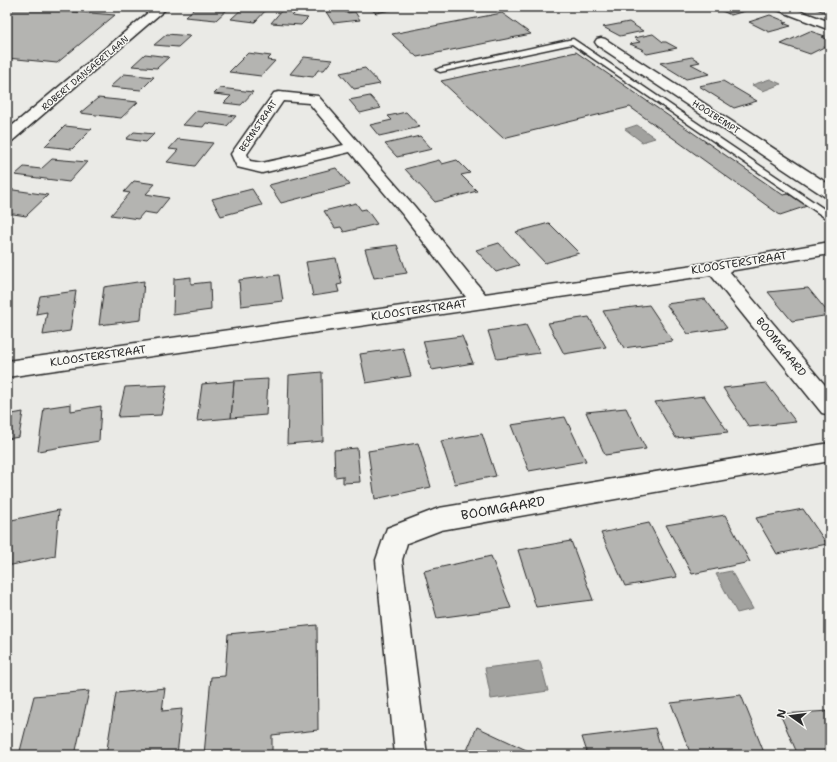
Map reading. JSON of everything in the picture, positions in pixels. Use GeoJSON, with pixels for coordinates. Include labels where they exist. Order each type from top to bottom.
{"type":"FeatureCollection","features":[{"type":"Feature","properties":{"kind":"street","name":"ROBERT DANSAERTLAAN"},"geometry":{"type":"LineString","coordinates":[[7,138],[162,7]]}},
{"type":"Feature","properties":{"kind":"street"},"geometry":{"type":"LineString","coordinates":[[780,7],[830,26]]}},
{"type":"Feature","properties":{"kind":"street","name":"HOOIBEMPT"},"geometry":{"type":"LineString","coordinates":[[601,42],[830,192]]}},
{"type":"Feature","properties":{"kind":"street","name":"BERMSTRAAT"},"geometry":{"type":"LineString","coordinates":[[354,147],[262,168],[243,164],[239,154],[279,96],[313,99],[409,211],[480,301]]}},
{"type":"Feature","properties":{"kind":"street","name":"KLOOSTERSTRAAT"},"geometry":{"type":"LineString","coordinates":[[7,369],[716,268],[830,248]]}},
{"type":"Feature","properties":{"kind":"street","name":"BOOMGAARD"},"geometry":{"type":"LineString","coordinates":[[716,268],[830,407]]}},
{"type":"Feature","properties":{"kind":"street","name":"BOOMGAARD"},"geometry":{"type":"LineString","coordinates":[[411,755],[389,560],[396,536],[439,519],[830,452]]}},
{"type":"Feature","properties":{"kind":"lane"},"geometry":{"type":"LineString","coordinates":[[440,70],[573,41],[830,218]]}},
{"type":"Feature","properties":{"kind":"shaded area"},"geometry":{"type":"Polygon","coordinates":[[[770,79],[781,84],[763,91],[752,85],[770,79]]]}},
{"type":"Feature","properties":{"kind":"shaded area"},"geometry":{"type":"Polygon","coordinates":[[[637,125],[655,138],[642,142],[625,129],[637,125]]]}},
{"type":"Feature","properties":{"kind":"shaded area"},"geometry":{"type":"Polygon","coordinates":[[[731,571],[753,609],[737,613],[716,574],[731,571]]]}},
{"type":"Feature","properties":{"kind":"shaded area"},"geometry":{"type":"Polygon","coordinates":[[[540,661],[548,691],[491,699],[485,668],[540,661]]]}},
{"type":"Feature","properties":{"kind":"building"},"geometry":{"type":"Polygon","coordinates":[[[7,7],[44,7],[42,9],[115,15],[57,63],[7,58],[7,7]]]}},
{"type":"Feature","properties":{"kind":"building"},"geometry":{"type":"Polygon","coordinates":[[[196,7],[230,7],[216,20],[185,17],[196,7]]]}},
{"type":"Feature","properties":{"kind":"building"},"geometry":{"type":"Polygon","coordinates":[[[244,7],[267,9],[255,22],[231,19],[244,7]]]}},
{"type":"Feature","properties":{"kind":"building"},"geometry":{"type":"Polygon","coordinates":[[[368,7],[393,7],[395,9],[376,13],[368,7]]]}},
{"type":"Feature","properties":{"kind":"building"},"geometry":{"type":"Polygon","coordinates":[[[750,7],[741,10],[745,11],[731,15],[715,8],[750,7]]]}},
{"type":"Feature","properties":{"kind":"building"},"geometry":{"type":"Polygon","coordinates":[[[811,7],[830,7],[830,12],[827,13],[811,7]]]}},
{"type":"Feature","properties":{"kind":"building"},"geometry":{"type":"Polygon","coordinates":[[[343,8],[346,13],[355,12],[360,20],[333,23],[325,10],[343,8]]]}},
{"type":"Feature","properties":{"kind":"building"},"geometry":{"type":"Polygon","coordinates":[[[282,10],[296,12],[292,16],[308,18],[301,25],[271,23],[282,10]]]}},
{"type":"Feature","properties":{"kind":"building"},"geometry":{"type":"Polygon","coordinates":[[[502,13],[531,34],[417,57],[392,34],[502,13]]]}},
{"type":"Feature","properties":{"kind":"building"},"geometry":{"type":"Polygon","coordinates":[[[770,15],[787,22],[783,23],[791,26],[769,32],[749,22],[770,15]]]}},
{"type":"Feature","properties":{"kind":"building"},"geometry":{"type":"Polygon","coordinates":[[[629,22],[643,31],[620,36],[603,27],[629,22]]]}},
{"type":"Feature","properties":{"kind":"building"},"geometry":{"type":"Polygon","coordinates":[[[810,31],[825,36],[822,37],[830,40],[830,44],[810,54],[781,44],[810,31]]]}},
{"type":"Feature","properties":{"kind":"building"},"geometry":{"type":"Polygon","coordinates":[[[167,34],[190,36],[178,47],[154,45],[167,34]]]}},
{"type":"Feature","properties":{"kind":"building"},"geometry":{"type":"Polygon","coordinates":[[[653,34],[663,42],[677,48],[647,54],[641,50],[644,50],[630,44],[640,42],[634,38],[653,34]]]}},
{"type":"Feature","properties":{"kind":"building"},"geometry":{"type":"Polygon","coordinates":[[[576,52],[783,195],[789,194],[807,206],[780,215],[630,107],[503,138],[441,81],[576,52]]]}},
{"type":"Feature","properties":{"kind":"building"},"geometry":{"type":"Polygon","coordinates":[[[248,53],[271,56],[267,60],[275,61],[261,76],[229,72],[248,53]]]}},
{"type":"Feature","properties":{"kind":"building"},"geometry":{"type":"Polygon","coordinates":[[[145,54],[169,57],[157,68],[132,66],[145,54]]]}},
{"type":"Feature","properties":{"kind":"building"},"geometry":{"type":"Polygon","coordinates":[[[304,57],[332,60],[324,70],[318,70],[313,77],[290,74],[304,57]]]}},
{"type":"Feature","properties":{"kind":"building"},"geometry":{"type":"Polygon","coordinates":[[[692,57],[700,62],[691,64],[710,74],[686,79],[660,63],[692,57]]]}},
{"type":"Feature","properties":{"kind":"building"},"geometry":{"type":"Polygon","coordinates":[[[365,68],[380,84],[354,89],[340,73],[365,68]]]}},
{"type":"Feature","properties":{"kind":"building"},"geometry":{"type":"Polygon","coordinates":[[[124,74],[154,77],[141,90],[110,87],[124,74]]]}},
{"type":"Feature","properties":{"kind":"building"},"geometry":{"type":"Polygon","coordinates":[[[723,81],[757,101],[734,108],[699,86],[723,81]]]}},
{"type":"Feature","properties":{"kind":"building"},"geometry":{"type":"Polygon","coordinates":[[[220,88],[253,92],[241,105],[224,103],[231,96],[214,94],[220,88]]]}},
{"type":"Feature","properties":{"kind":"building"},"geometry":{"type":"Polygon","coordinates":[[[370,96],[381,108],[360,113],[349,100],[370,96]]]}},
{"type":"Feature","properties":{"kind":"building"},"geometry":{"type":"Polygon","coordinates":[[[98,98],[138,102],[121,118],[80,113],[98,98]]]}},
{"type":"Feature","properties":{"kind":"building"},"geometry":{"type":"Polygon","coordinates":[[[196,111],[236,116],[227,126],[206,123],[203,127],[183,125],[196,111]]]}},
{"type":"Feature","properties":{"kind":"building"},"geometry":{"type":"Polygon","coordinates":[[[406,112],[420,127],[379,136],[370,125],[392,120],[388,116],[406,112]]]}},
{"type":"Feature","properties":{"kind":"building"},"geometry":{"type":"Polygon","coordinates":[[[65,126],[92,129],[72,149],[45,146],[65,126]]]}},
{"type":"Feature","properties":{"kind":"building"},"geometry":{"type":"Polygon","coordinates":[[[134,132],[154,134],[146,142],[126,139],[134,132]]]}},
{"type":"Feature","properties":{"kind":"building"},"geometry":{"type":"Polygon","coordinates":[[[420,136],[432,149],[397,157],[385,144],[420,136]]]}},
{"type":"Feature","properties":{"kind":"building"},"geometry":{"type":"Polygon","coordinates":[[[178,139],[213,143],[195,166],[167,162],[178,150],[169,149],[178,139]]]}},
{"type":"Feature","properties":{"kind":"building"},"geometry":{"type":"Polygon","coordinates":[[[52,159],[87,162],[69,182],[15,175],[24,167],[41,169],[52,159]]]}},
{"type":"Feature","properties":{"kind":"building"},"geometry":{"type":"Polygon","coordinates":[[[439,160],[442,164],[457,160],[470,173],[461,175],[477,191],[435,202],[405,169],[439,160]]]}},
{"type":"Feature","properties":{"kind":"building"},"geometry":{"type":"Polygon","coordinates":[[[336,168],[350,185],[281,203],[269,185],[336,168]]]}},
{"type":"Feature","properties":{"kind":"building"},"geometry":{"type":"Polygon","coordinates":[[[134,181],[155,184],[146,194],[169,198],[156,214],[144,212],[138,219],[111,215],[130,193],[124,192],[134,181]]]}},
{"type":"Feature","properties":{"kind":"building"},"geometry":{"type":"Polygon","coordinates":[[[7,189],[48,195],[26,216],[7,213],[7,189]]]}},
{"type":"Feature","properties":{"kind":"building"},"geometry":{"type":"Polygon","coordinates":[[[252,189],[262,205],[221,216],[212,199],[252,189]]]}},
{"type":"Feature","properties":{"kind":"building"},"geometry":{"type":"Polygon","coordinates":[[[356,203],[361,210],[366,209],[377,224],[344,232],[341,227],[335,228],[324,211],[356,203]]]}},
{"type":"Feature","properties":{"kind":"building"},"geometry":{"type":"Polygon","coordinates":[[[549,223],[579,253],[545,263],[516,232],[549,223]]]}},
{"type":"Feature","properties":{"kind":"building"},"geometry":{"type":"Polygon","coordinates":[[[499,243],[519,265],[496,272],[476,250],[499,243]]]}},
{"type":"Feature","properties":{"kind":"building"},"geometry":{"type":"Polygon","coordinates":[[[397,245],[407,273],[374,278],[365,249],[397,245]]]}},
{"type":"Feature","properties":{"kind":"building"},"geometry":{"type":"Polygon","coordinates":[[[336,258],[342,284],[337,285],[339,292],[313,296],[306,262],[336,258]]]}},
{"type":"Feature","properties":{"kind":"building"},"geometry":{"type":"Polygon","coordinates":[[[279,275],[283,301],[241,306],[239,280],[279,275]]]}},
{"type":"Feature","properties":{"kind":"building"},"geometry":{"type":"Polygon","coordinates":[[[191,277],[191,284],[210,282],[211,310],[173,315],[174,279],[191,277]]]}},
{"type":"Feature","properties":{"kind":"building"},"geometry":{"type":"Polygon","coordinates":[[[144,281],[141,320],[99,325],[104,287],[144,281]]]}},
{"type":"Feature","properties":{"kind":"building"},"geometry":{"type":"Polygon","coordinates":[[[808,288],[830,315],[792,321],[768,292],[808,288]]]}},
{"type":"Feature","properties":{"kind":"building"},"geometry":{"type":"Polygon","coordinates":[[[76,291],[70,331],[43,335],[47,312],[36,314],[40,296],[76,291]]]}},
{"type":"Feature","properties":{"kind":"building"},"geometry":{"type":"Polygon","coordinates":[[[705,299],[727,328],[688,334],[666,304],[705,299]]]}},
{"type":"Feature","properties":{"kind":"building"},"geometry":{"type":"Polygon","coordinates":[[[649,305],[673,341],[624,348],[603,311],[649,305]]]}},
{"type":"Feature","properties":{"kind":"building"},"geometry":{"type":"Polygon","coordinates":[[[589,317],[606,347],[564,354],[548,323],[589,317]]]}},
{"type":"Feature","properties":{"kind":"building"},"geometry":{"type":"Polygon","coordinates":[[[526,325],[540,353],[497,359],[488,331],[526,325]]]}},
{"type":"Feature","properties":{"kind":"building"},"geometry":{"type":"Polygon","coordinates":[[[462,336],[473,363],[432,370],[423,341],[462,336]]]}},
{"type":"Feature","properties":{"kind":"building"},"geometry":{"type":"Polygon","coordinates":[[[403,348],[411,376],[366,383],[360,354],[403,348]]]}},
{"type":"Feature","properties":{"kind":"building"},"geometry":{"type":"Polygon","coordinates":[[[322,372],[323,441],[287,444],[289,375],[322,372]]]}},
{"type":"Feature","properties":{"kind":"building"},"geometry":{"type":"Polygon","coordinates":[[[268,379],[266,415],[231,418],[234,381],[268,379]]]}},
{"type":"Feature","properties":{"kind":"building"},"geometry":{"type":"Polygon","coordinates":[[[234,381],[231,418],[197,421],[202,384],[234,381]]]}},
{"type":"Feature","properties":{"kind":"building"},"geometry":{"type":"Polygon","coordinates":[[[766,383],[796,422],[749,427],[723,388],[766,383]]]}},
{"type":"Feature","properties":{"kind":"building"},"geometry":{"type":"Polygon","coordinates":[[[167,385],[161,415],[118,417],[125,387],[167,385]]]}},
{"type":"Feature","properties":{"kind":"building"},"geometry":{"type":"Polygon","coordinates":[[[704,396],[728,432],[676,438],[655,402],[704,396]]]}},
{"type":"Feature","properties":{"kind":"building"},"geometry":{"type":"Polygon","coordinates":[[[71,404],[71,411],[101,406],[99,441],[38,451],[44,408],[71,404]]]}},
{"type":"Feature","properties":{"kind":"building"},"geometry":{"type":"Polygon","coordinates":[[[626,408],[646,449],[605,455],[586,412],[626,408]]]}},
{"type":"Feature","properties":{"kind":"building"},"geometry":{"type":"Polygon","coordinates":[[[23,412],[19,437],[7,439],[7,415],[23,412]]]}},
{"type":"Feature","properties":{"kind":"building"},"geometry":{"type":"Polygon","coordinates":[[[565,417],[586,461],[529,471],[511,425],[565,417]]]}},
{"type":"Feature","properties":{"kind":"building"},"geometry":{"type":"Polygon","coordinates":[[[482,434],[496,476],[455,484],[441,441],[482,434]]]}},
{"type":"Feature","properties":{"kind":"building"},"geometry":{"type":"Polygon","coordinates":[[[418,443],[431,487],[375,499],[368,451],[418,443]]]}},
{"type":"Feature","properties":{"kind":"building"},"geometry":{"type":"Polygon","coordinates":[[[357,448],[360,482],[343,483],[343,476],[335,477],[334,450],[357,448]]]}},
{"type":"Feature","properties":{"kind":"building"},"geometry":{"type":"Polygon","coordinates":[[[803,509],[827,544],[777,554],[756,518],[803,509]]]}},
{"type":"Feature","properties":{"kind":"building"},"geometry":{"type":"Polygon","coordinates":[[[59,510],[55,556],[7,566],[7,521],[59,510]]]}},
{"type":"Feature","properties":{"kind":"building"},"geometry":{"type":"Polygon","coordinates":[[[725,515],[750,562],[692,574],[666,525],[725,515]]]}},
{"type":"Feature","properties":{"kind":"building"},"geometry":{"type":"Polygon","coordinates":[[[649,523],[677,577],[625,586],[601,533],[649,523]]]}},
{"type":"Feature","properties":{"kind":"building"},"geometry":{"type":"Polygon","coordinates":[[[571,541],[593,600],[536,607],[518,550],[571,541]]]}},
{"type":"Feature","properties":{"kind":"building"},"geometry":{"type":"Polygon","coordinates":[[[491,556],[511,608],[437,618],[424,571],[491,556]]]}},
{"type":"Feature","properties":{"kind":"building"},"geometry":{"type":"Polygon","coordinates":[[[317,625],[318,730],[272,735],[272,755],[204,755],[211,677],[225,676],[228,634],[317,625]]]}},
{"type":"Feature","properties":{"kind":"building"},"geometry":{"type":"Polygon","coordinates":[[[165,688],[162,711],[182,709],[177,755],[106,755],[116,693],[165,688]]]}},
{"type":"Feature","properties":{"kind":"building"},"geometry":{"type":"Polygon","coordinates":[[[89,691],[75,755],[19,755],[34,696],[89,691]]]}},
{"type":"Feature","properties":{"kind":"building"},"geometry":{"type":"Polygon","coordinates":[[[741,695],[765,755],[691,755],[671,703],[741,695]]]}},
{"type":"Feature","properties":{"kind":"building"},"geometry":{"type":"Polygon","coordinates":[[[830,711],[830,755],[798,755],[780,714],[830,711]]]}},
{"type":"Feature","properties":{"kind":"building"},"geometry":{"type":"Polygon","coordinates":[[[477,727],[537,755],[465,755],[477,727]]]}},
{"type":"Feature","properties":{"kind":"building"},"geometry":{"type":"Polygon","coordinates":[[[655,728],[663,755],[588,755],[582,737],[655,728]]]}}]}
